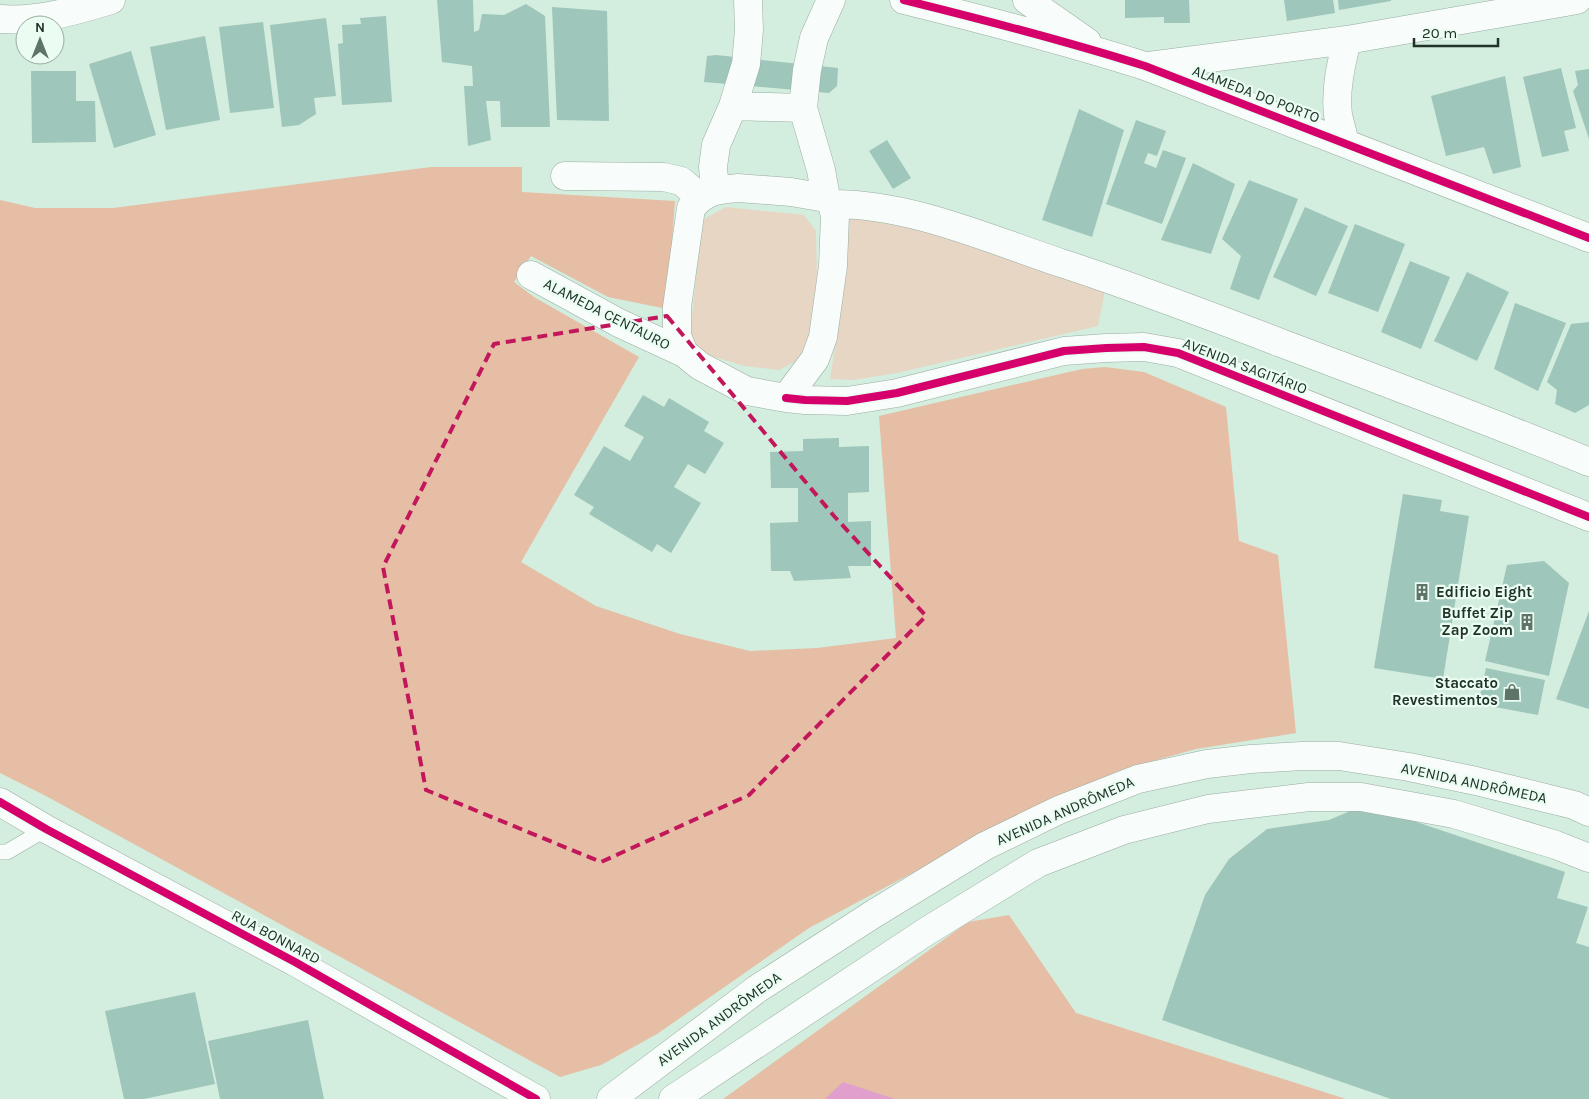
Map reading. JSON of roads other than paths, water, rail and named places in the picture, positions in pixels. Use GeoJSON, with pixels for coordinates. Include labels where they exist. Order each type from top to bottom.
{"type":"FeatureCollection","features":[{"type":"Feature","properties":{"kind":"street"},"geometry":{"type":"LineString","coordinates":[[0,19],[15,20],[72,12],[111,0]]}},
{"type":"Feature","properties":{"kind":"street"},"geometry":{"type":"LineString","coordinates":[[708,194],[716,145],[746,64],[749,30],[748,0]]}},
{"type":"Feature","properties":{"kind":"street"},"geometry":{"type":"LineString","coordinates":[[786,398],[815,359],[823,337],[834,266],[835,216],[803,108],[807,70],[814,38],[830,0]]}},
{"type":"Feature","properties":{"kind":"street","name":"ALAMEDA DO PORTO"},"geometry":{"type":"LineString","coordinates":[[904,0],[974,17],[1145,66],[1589,238]]}},
{"type":"Feature","properties":{"kind":"street","name":"ALAMEDA DO PORTO"},"geometry":{"type":"LineString","coordinates":[[1027,0],[1072,30],[1100,52]]}},
{"type":"Feature","properties":{"kind":"street"},"geometry":{"type":"LineString","coordinates":[[1145,66],[1347,40],[1577,0]]}},
{"type":"Feature","properties":{"kind":"street"},"geometry":{"type":"LineString","coordinates":[[1345,143],[1338,115],[1338,91],[1340,67],[1347,40]]}},
{"type":"Feature","properties":{"kind":"street"},"geometry":{"type":"LineString","coordinates":[[732,106],[803,108]]}},
{"type":"Feature","properties":{"kind":"street"},"geometry":{"type":"LineString","coordinates":[[565,176],[664,177],[681,181],[708,194]]}},
{"type":"Feature","properties":{"kind":"street"},"geometry":{"type":"LineString","coordinates":[[684,353],[677,336],[677,308],[691,208],[708,194],[738,188],[791,192],[829,201],[875,206],[924,216],[1116,281],[1476,416],[1589,462]]}},
{"type":"Feature","properties":{"kind":"street","name":"ALAMEDA CENTAURO"},"geometry":{"type":"LineString","coordinates":[[531,275],[619,323],[684,353],[700,366],[747,391],[786,398]]}},
{"type":"Feature","properties":{"kind":"street","name":"AVENIDA SAGITÁRIO"},"geometry":{"type":"LineString","coordinates":[[786,398],[847,401],[896,393],[1064,351],[1144,347],[1178,353],[1589,517]]}},
{"type":"Feature","properties":{"kind":"street","name":"AVENIDA ANDRÔMEDA"},"geometry":{"type":"LineString","coordinates":[[611,1099],[757,989],[883,908],[985,846],[1059,810],[1138,779],[1207,764],[1251,759],[1340,756],[1409,767],[1476,781],[1574,805],[1589,812]]}},
{"type":"Feature","properties":{"kind":"street"},"geometry":{"type":"LineString","coordinates":[[673,1099],[927,931],[1038,864],[1124,830],[1208,809],[1309,797],[1361,797],[1454,814],[1556,844],[1589,858]]}},
{"type":"Feature","properties":{"kind":"street","name":"RUA BONNARD"},"geometry":{"type":"LineString","coordinates":[[0,802],[46,829],[295,962],[536,1099]]}},
{"type":"Feature","properties":{"kind":"lane"},"geometry":{"type":"LineString","coordinates":[[0,852],[7,852],[46,829]]}},
{"type":"Feature","properties":{"kind":"place","name":"Edificio Eight"},"geometry":{"type":"Point","coordinates":[1422,592]}},
{"type":"Feature","properties":{"kind":"place","name":"Buffet Zip Zap Zoom"},"geometry":{"type":"Point","coordinates":[1527,622]}},
{"type":"Feature","properties":{"kind":"place","name":"Staccato Revestimentos"},"geometry":{"type":"Point","coordinates":[1512,692]}}]}
